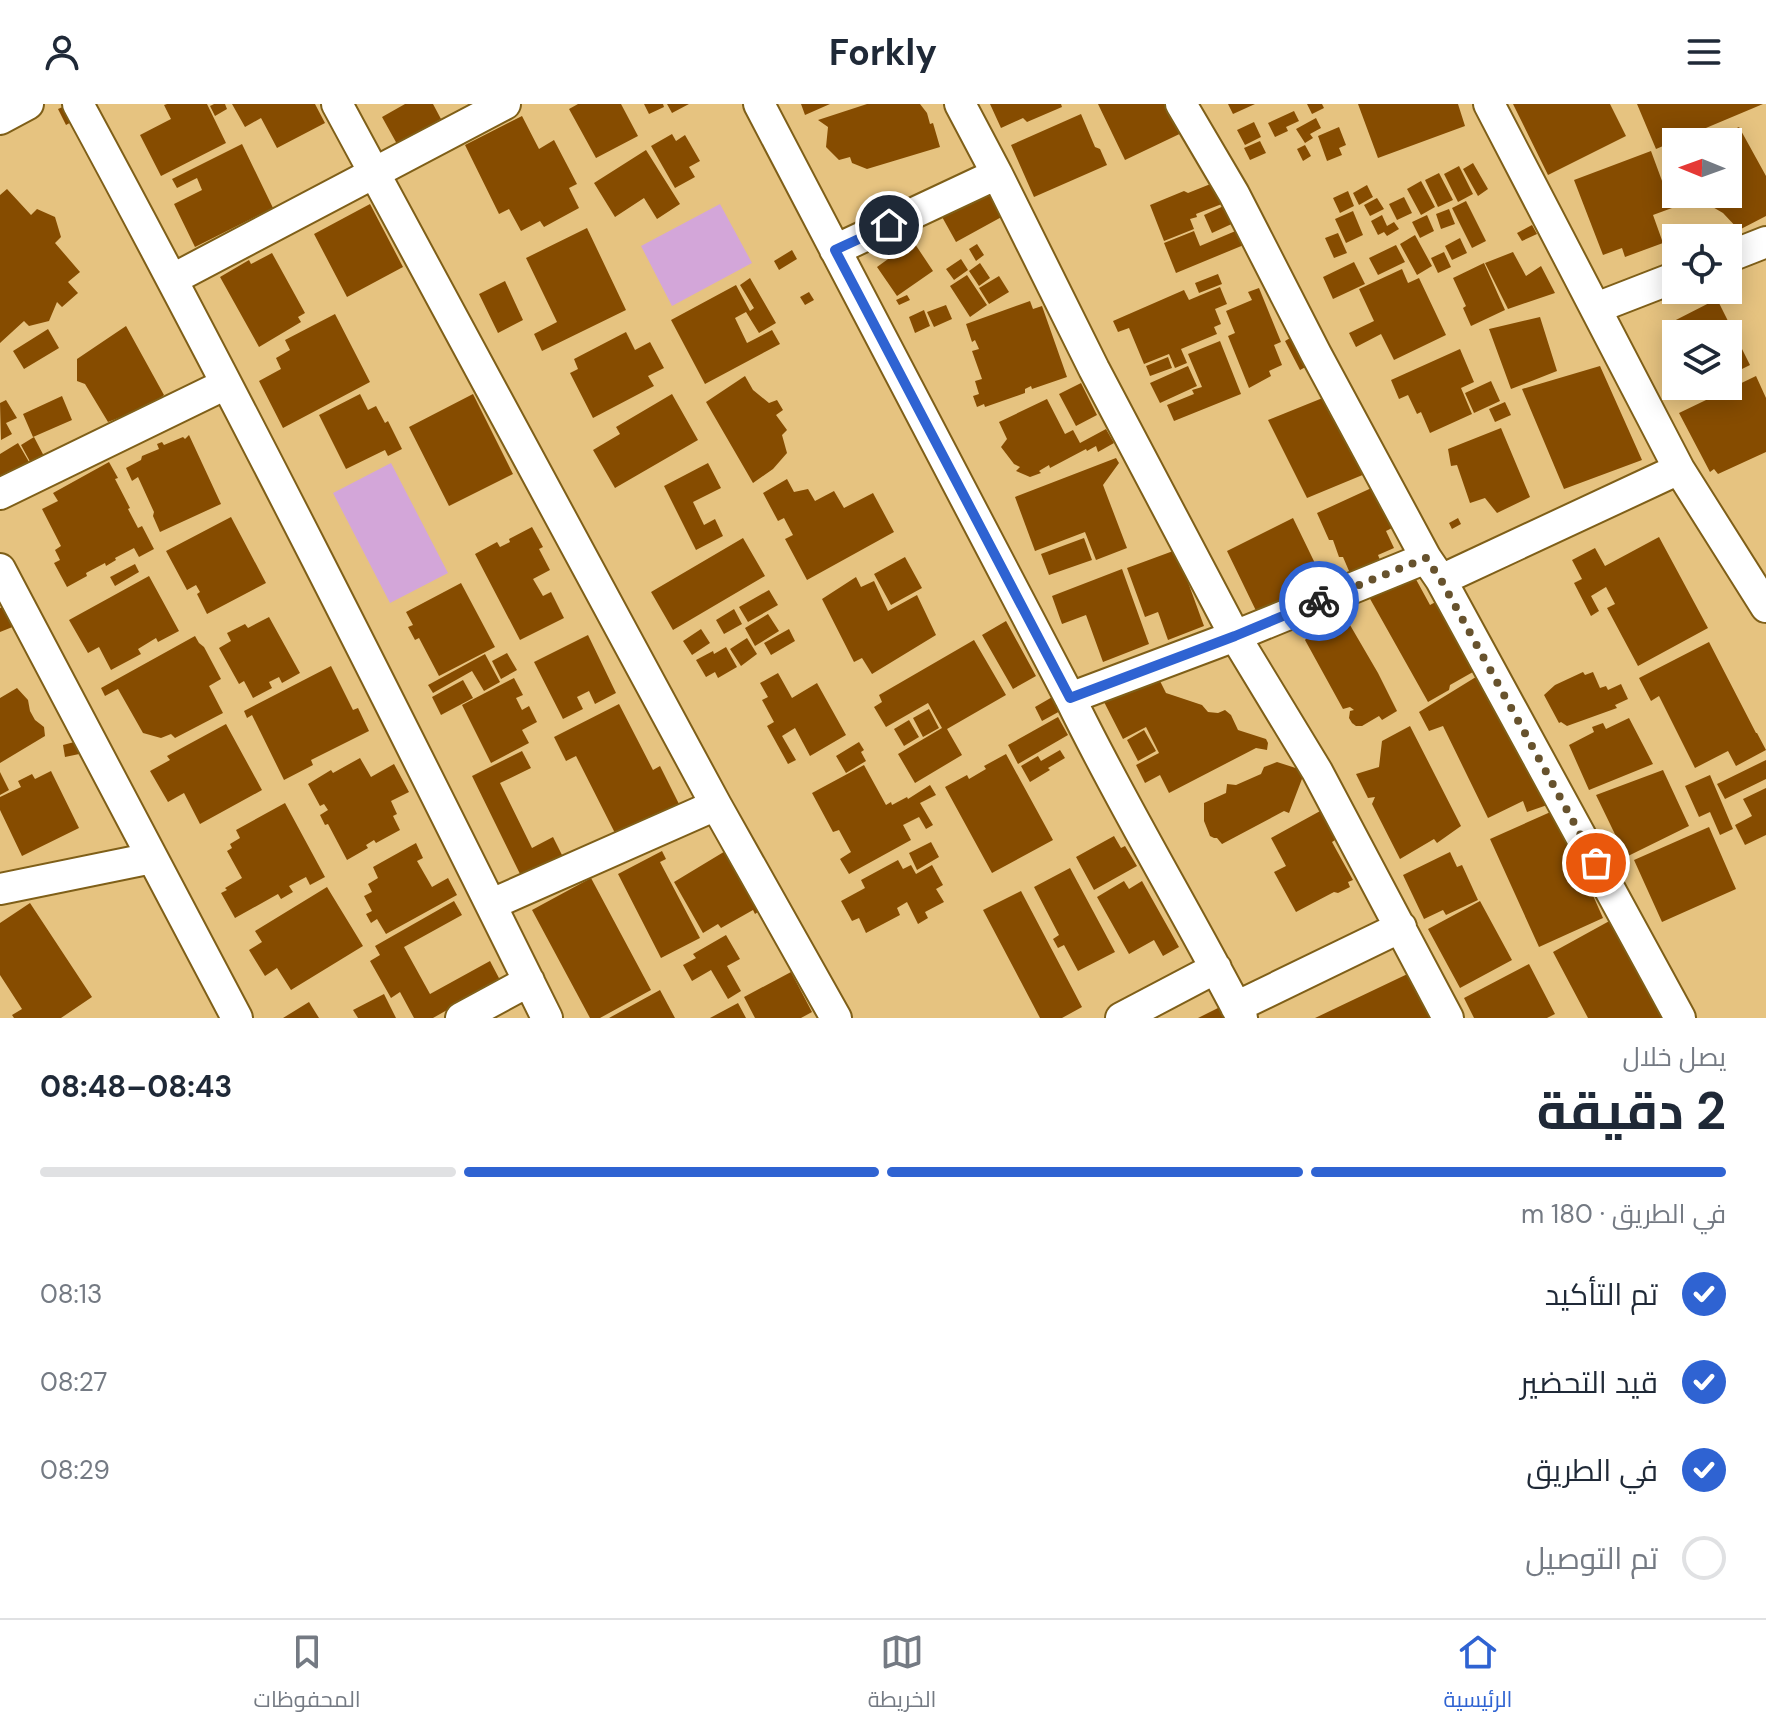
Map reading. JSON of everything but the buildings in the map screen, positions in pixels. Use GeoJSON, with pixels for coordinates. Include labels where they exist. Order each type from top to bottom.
{"type":"FeatureCollection","features":[{"type":"Feature","properties":{"kind":"street"},"geometry":{"type":"LineString","coordinates":[[0,119],[28,104]]}},
{"type":"Feature","properties":{"kind":"street"},"geometry":{"type":"LineString","coordinates":[[78,104],[173,279],[492,904],[547,1018]]}},
{"type":"Feature","properties":{"kind":"street"},"geometry":{"type":"LineString","coordinates":[[337,104],[716,805],[836,1018]]}},
{"type":"Feature","properties":{"kind":"street"},"geometry":{"type":"LineString","coordinates":[[173,279],[505,104]]}},
{"type":"Feature","properties":{"kind":"street"},"geometry":{"type":"LineString","coordinates":[[759,104],[1100,759],[1239,1013],[1401,927]]}},
{"type":"Feature","properties":{"kind":"street"},"geometry":{"type":"LineString","coordinates":[[960,104],[1094,369],[1235,636],[1317,771],[1448,1018]]}},
{"type":"Feature","properties":{"kind":"street"},"geometry":{"type":"LineString","coordinates":[[1181,104],[1234,194],[1316,354],[1680,1018]]}},
{"type":"Feature","properties":{"kind":"street"},"geometry":{"type":"LineString","coordinates":[[1489,104],[1679,469],[1766,607]]}},
{"type":"Feature","properties":{"kind":"street"},"geometry":{"type":"LineString","coordinates":[[835,250],[997,174]]}},
{"type":"Feature","properties":{"kind":"street"},"geometry":{"type":"LineString","coordinates":[[1742,251],[1766,242]]}},
{"type":"Feature","properties":{"kind":"street"},"geometry":{"type":"LineString","coordinates":[[1596,308],[1662,282]]}},
{"type":"Feature","properties":{"kind":"street"},"geometry":{"type":"LineString","coordinates":[[0,494],[226,384]]}},
{"type":"Feature","properties":{"kind":"street"},"geometry":{"type":"LineString","coordinates":[[1070,698],[1235,636],[1434,569],[1679,469]]}},
{"type":"Feature","properties":{"kind":"street"},"geometry":{"type":"LineString","coordinates":[[0,569],[237,1018]]}},
{"type":"Feature","properties":{"kind":"street"},"geometry":{"type":"LineString","coordinates":[[492,904],[716,805]]}},
{"type":"Feature","properties":{"kind":"street"},"geometry":{"type":"LineString","coordinates":[[0,889],[152,858]]}},
{"type":"Feature","properties":{"kind":"street"},"geometry":{"type":"LineString","coordinates":[[1121,1018],[1216,968]]}},
{"type":"Feature","properties":{"kind":"street"},"geometry":{"type":"LineString","coordinates":[[461,1018],[529,981]]}},
{"type":"Feature","properties":{"kind":"shaded area"},"geometry":{"type":"Polygon","coordinates":[[[720,204],[752,263],[672,306],[641,246],[720,204]]]}},
{"type":"Feature","properties":{"kind":"shaded area"},"geometry":{"type":"Polygon","coordinates":[[[391,463],[448,573],[390,603],[333,493],[391,463]]]}},
{"type":"Feature","properties":{"kind":"way so far"},"geometry":{"type":"LineString","coordinates":[[1319,601],[1426,558],[1596,863]]}},
{"type":"Feature","properties":{"kind":"route"},"geometry":{"type":"LineString","coordinates":[[889,225],[835,250],[1070,698],[1319,601]]}}]}
